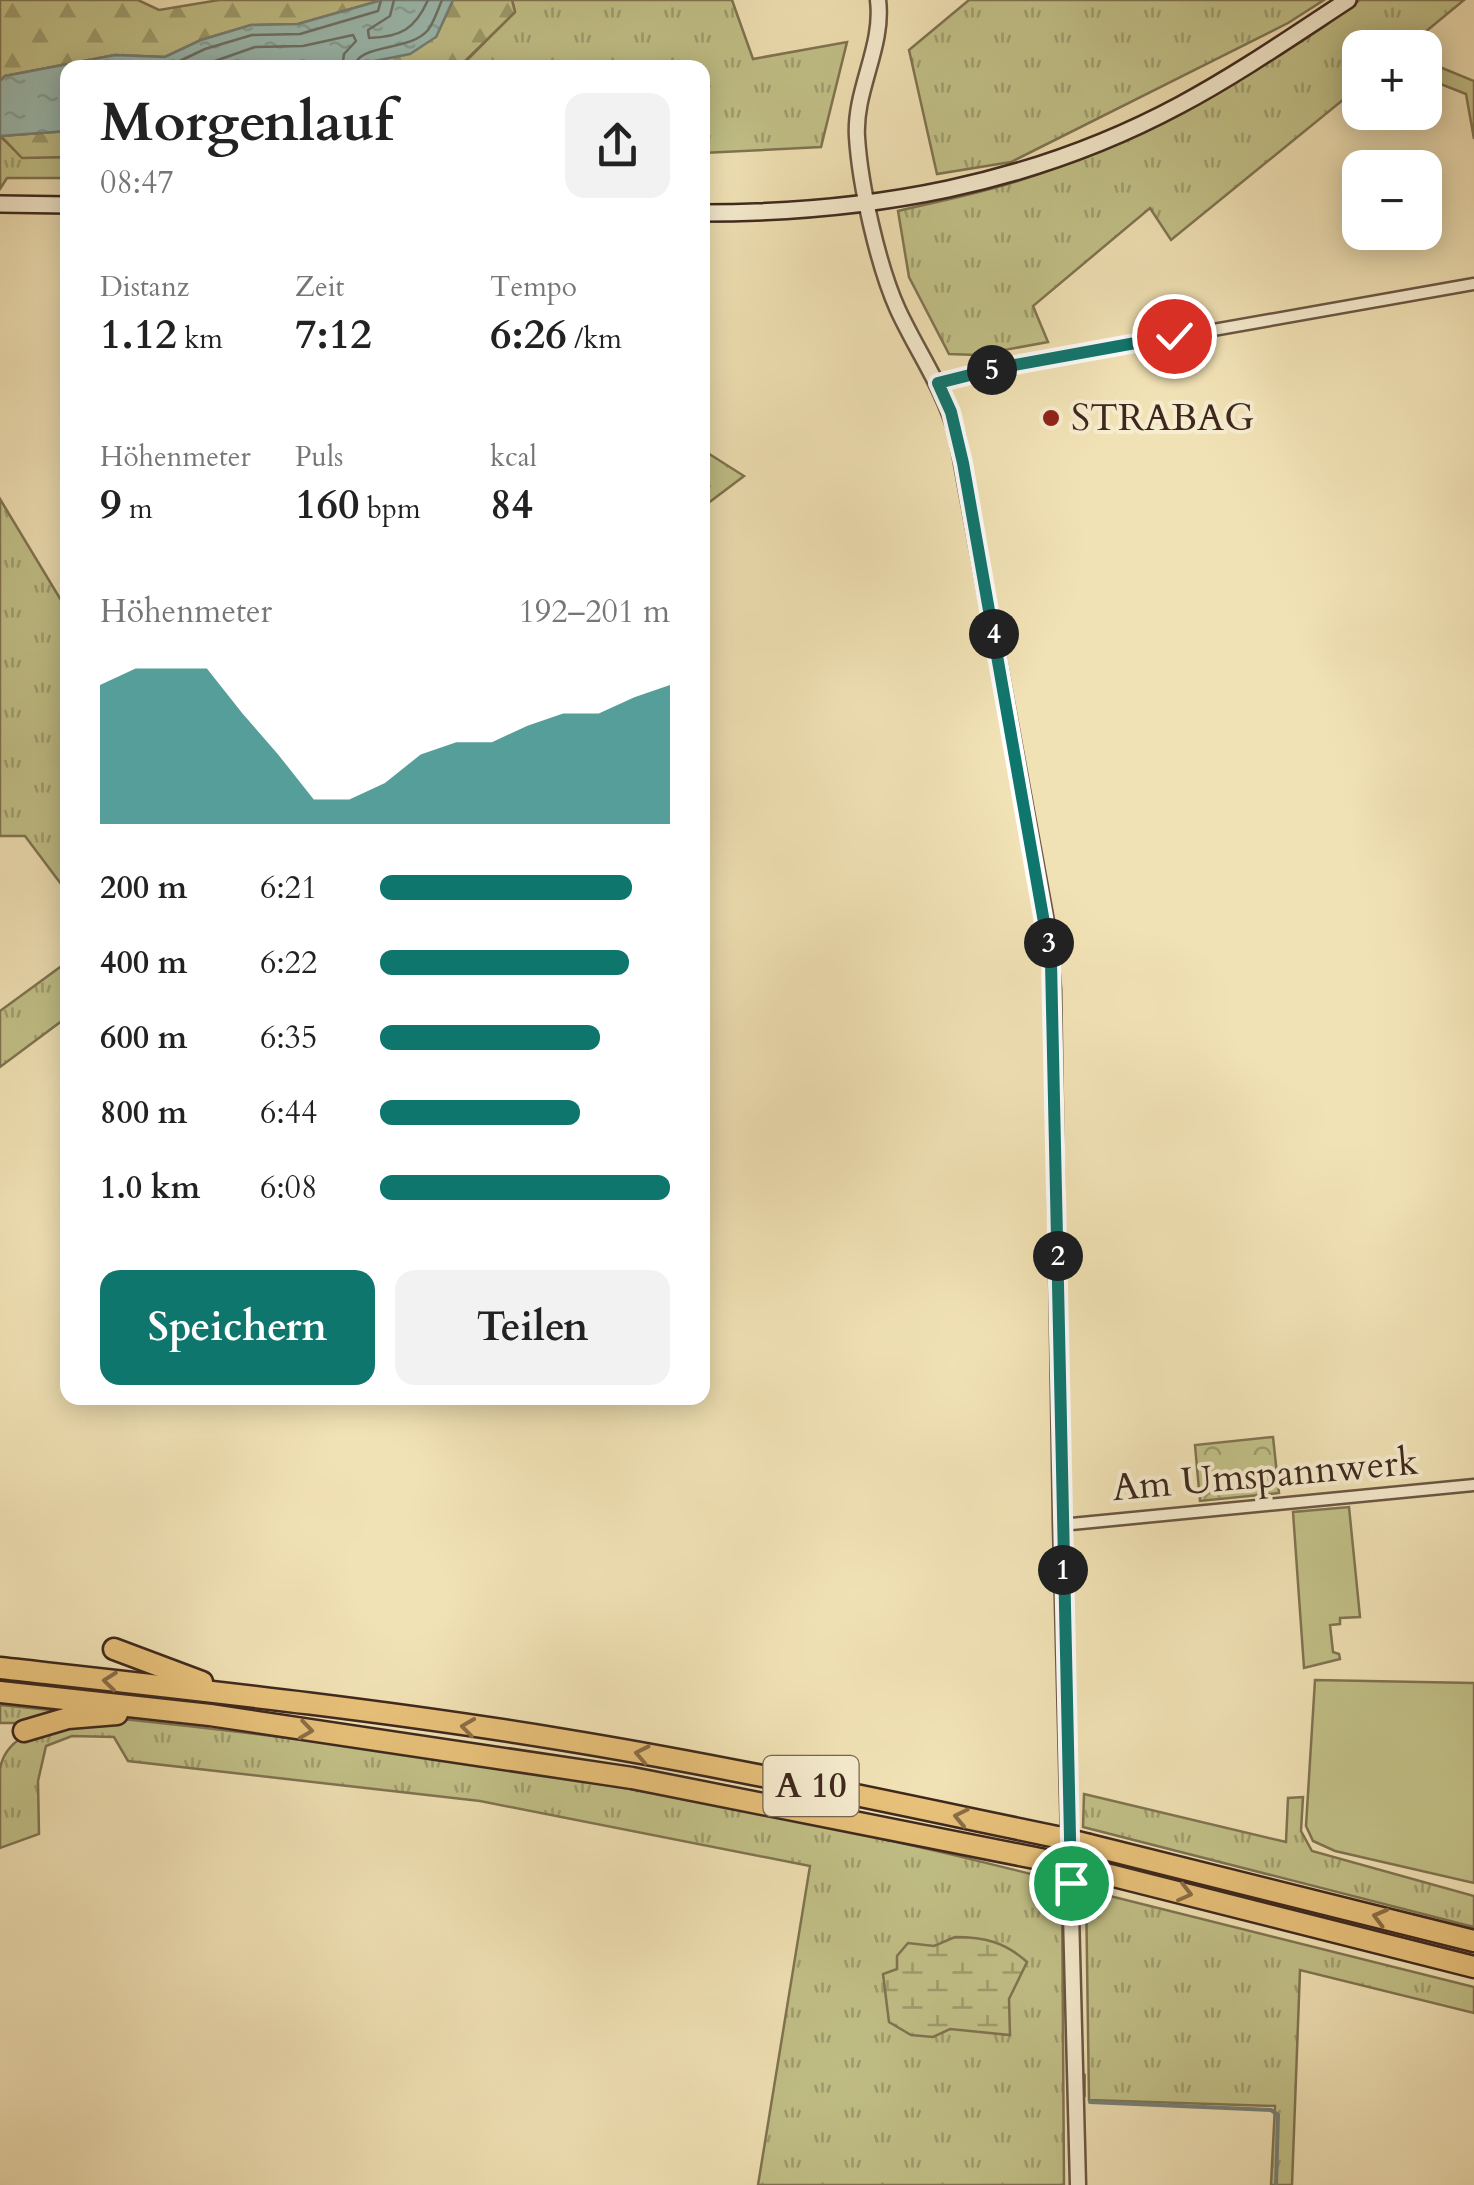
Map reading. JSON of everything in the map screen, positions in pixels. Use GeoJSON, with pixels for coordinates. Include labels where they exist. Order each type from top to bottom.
{"type":"FeatureCollection","features":[{"type":"Feature","properties":{"kind":"highway"},"geometry":{"type":"LineString","coordinates":[[114,1649],[242,1696]]}},
{"type":"Feature","properties":{"kind":"highway","name":"A 10"},"geometry":{"type":"LineString","coordinates":[[0,1668],[565,1740],[1057,1837],[1474,1942]]}},
{"type":"Feature","properties":{"kind":"highway","name":"A 10"},"geometry":{"type":"LineString","coordinates":[[0,1692],[174,1710],[632,1778],[843,1817],[1090,1870],[1474,1968]]}},
{"type":"Feature","properties":{"kind":"highway"},"geometry":{"type":"LineString","coordinates":[[24,1730],[82,1716],[174,1710]]}},
{"type":"Feature","properties":{"kind":"main road"},"geometry":{"type":"LineString","coordinates":[[710,213],[770,213],[898,201],[989,180],[1075,153],[1180,105],[1348,0]]}},
{"type":"Feature","properties":{"kind":"main road"},"geometry":{"type":"LineString","coordinates":[[0,204],[60,205]]}},
{"type":"Feature","properties":{"kind":"street"},"geometry":{"type":"LineString","coordinates":[[878,0],[879,20],[858,113],[857,138],[868,203],[898,309],[951,412],[1048,932],[1053,1008],[1078,2185]]}},
{"type":"Feature","properties":{"kind":"street"},"geometry":{"type":"LineString","coordinates":[[938,383],[998,368],[1474,284]]}},
{"type":"Feature","properties":{"kind":"street","name":"Am Umspannwerk"},"geometry":{"type":"LineString","coordinates":[[1062,1525],[1474,1485]]}},
{"type":"Feature","properties":{"kind":"green space"},"geometry":{"type":"Polygon","coordinates":[[[0,0],[138,0],[159,10],[219,0],[382,0],[298,24],[251,25],[201,40],[165,57],[115,55],[60,60],[60,66],[5,76],[0,81],[0,0]]]}},
{"type":"Feature","properties":{"kind":"green space"},"geometry":{"type":"Polygon","coordinates":[[[453,0],[512,0],[515,12],[466,60],[368,60],[436,37],[453,0]]]}},
{"type":"Feature","properties":{"kind":"green space"},"geometry":{"type":"Polygon","coordinates":[[[512,0],[732,0],[753,59],[847,42],[821,147],[710,153],[710,60],[467,60],[515,12],[512,0]]]}},
{"type":"Feature","properties":{"kind":"green space"},"geometry":{"type":"Polygon","coordinates":[[[969,0],[1324,0],[1288,23],[1011,162],[937,174],[909,50],[969,0]]]}},
{"type":"Feature","properties":{"kind":"green space"},"geometry":{"type":"Polygon","coordinates":[[[1360,0],[1464,0],[1428,30],[1342,30],[1342,101],[1171,240],[1150,208],[1033,306],[1048,342],[977,355],[949,354],[909,277],[898,211],[977,193],[1069,163],[1156,124],[1360,0]]]}},
{"type":"Feature","properties":{"kind":"green space"},"geometry":{"type":"Polygon","coordinates":[[[1442,68],[1474,81],[1474,139],[1466,94],[1442,85],[1442,68]]]}},
{"type":"Feature","properties":{"kind":"green space"},"geometry":{"type":"Polygon","coordinates":[[[60,132],[60,157],[22,158],[1,136],[60,132]]]}},
{"type":"Feature","properties":{"kind":"green space"},"geometry":{"type":"Polygon","coordinates":[[[0,136],[22,157],[60,157],[60,178],[7,178],[0,189],[0,136]]]}},
{"type":"Feature","properties":{"kind":"green space"},"geometry":{"type":"Polygon","coordinates":[[[710,454],[744,476],[710,502],[710,454]]]}},
{"type":"Feature","properties":{"kind":"green space"},"geometry":{"type":"Polygon","coordinates":[[[0,499],[60,598],[60,883],[25,836],[0,836],[0,499]]]}},
{"type":"Feature","properties":{"kind":"green space"},"geometry":{"type":"Polygon","coordinates":[[[60,967],[60,1022],[0,1067],[0,1011],[60,967]]]}},
{"type":"Feature","properties":{"kind":"green space"},"geometry":{"type":"Polygon","coordinates":[[[1273,1437],[1279,1493],[1200,1501],[1195,1445],[1273,1437]]]}},
{"type":"Feature","properties":{"kind":"green space"},"geometry":{"type":"Polygon","coordinates":[[[1349,1507],[1360,1617],[1340,1618],[1340,1624],[1330,1625],[1333,1652],[1340,1659],[1304,1668],[1293,1512],[1349,1507]]]}},
{"type":"Feature","properties":{"kind":"green space"},"geometry":{"type":"Polygon","coordinates":[[[1315,1680],[1474,1683],[1474,1883],[1335,1851],[1313,1841],[1306,1826],[1315,1680]]]}},
{"type":"Feature","properties":{"kind":"green space"},"geometry":{"type":"Polygon","coordinates":[[[0,1705],[71,1712],[21,1723],[0,1723],[0,1705]]]}},
{"type":"Feature","properties":{"kind":"green space"},"geometry":{"type":"Polygon","coordinates":[[[123,1719],[359,1747],[596,1783],[830,1827],[1062,1882],[1064,2185],[758,2185],[810,1866],[480,1801],[128,1761],[114,1737],[72,1736],[46,1746],[38,1781],[39,1834],[0,1848],[0,1769],[6,1753],[17,1741],[33,1732],[70,1723],[123,1719]]]}},
{"type":"Feature","properties":{"kind":"green space"},"geometry":{"type":"Polygon","coordinates":[[[1084,1794],[1286,1842],[1288,1798],[1303,1797],[1301,1831],[1312,1851],[1474,1896],[1474,1927],[1083,1827],[1084,1794]]]}},
{"type":"Feature","properties":{"kind":"green space"},"geometry":{"type":"Polygon","coordinates":[[[1086,1890],[1474,1987],[1474,2013],[1300,1970],[1292,2185],[1271,2185],[1275,2106],[1089,2100],[1086,1890]]]}},
{"type":"Feature","properties":{"kind":"green space"},"geometry":{"type":"Polygon","coordinates":[[[955,1937],[994,1942],[1027,1962],[1009,1999],[1010,2035],[950,2029],[933,2037],[911,2035],[889,2022],[883,1974],[897,1969],[897,1956],[908,1943],[934,1946],[955,1937]]]}},
{"type":"Feature","properties":{"kind":"water"},"geometry":{"type":"Polygon","coordinates":[[[382,0],[453,0],[436,37],[410,54],[380,60],[89,60],[115,55],[165,57],[201,40],[251,25],[298,24],[382,0]]]}},
{"type":"Feature","properties":{"kind":"water"},"geometry":{"type":"Polygon","coordinates":[[[60,66],[60,132],[0,136],[0,81],[5,76],[60,66]]]}},
{"type":"Feature","properties":{"kind":"waterway"},"geometry":{"type":"LineString","coordinates":[[1084,2075],[1084,2096]]}},
{"type":"Feature","properties":{"kind":"waterway"},"geometry":{"type":"LineString","coordinates":[[1090,2102],[1271,2110],[1278,2115],[1276,2185]]}},
{"type":"Feature","properties":{"kind":"place","name":"STRABAG"},"geometry":{"type":"Point","coordinates":[1051,418]}},
{"type":"Feature","properties":{"kind":"route"},"geometry":{"type":"LineString","coordinates":[[1071,1883],[1051,962],[963,463],[951,412],[938,383],[1174,336]]}}]}
